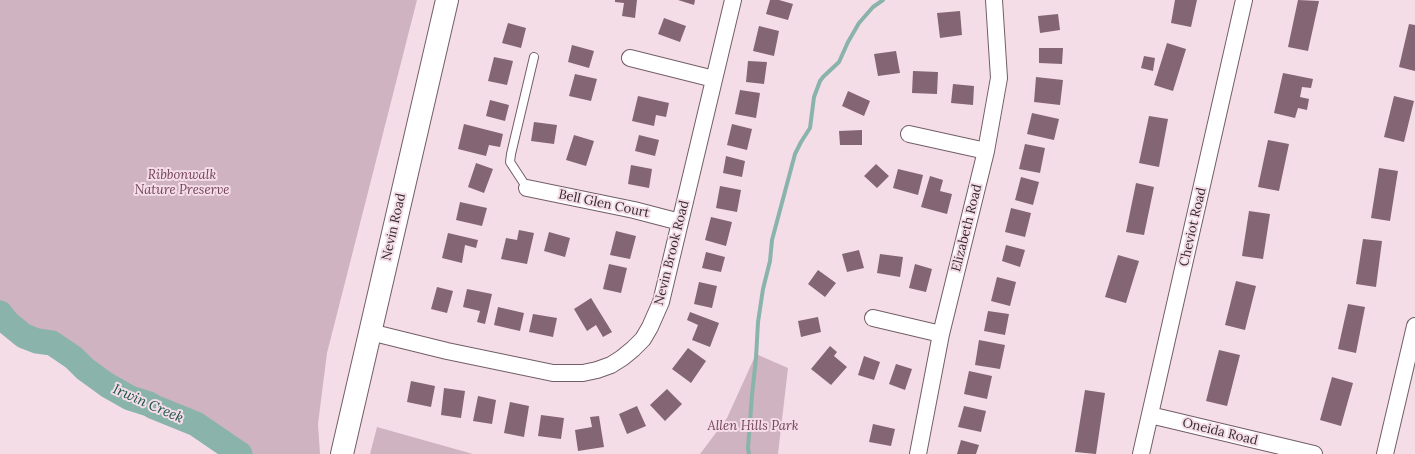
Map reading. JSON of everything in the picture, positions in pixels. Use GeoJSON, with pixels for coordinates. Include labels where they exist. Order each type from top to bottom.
{"type":"FeatureCollection","features":[{"type":"Feature","properties":{"kind":"main road","name":"Nevin Road"},"geometry":{"type":"LineString","coordinates":[[342,454],[447,0]]}},
{"type":"Feature","properties":{"kind":"street","name":"Nevin Brook Road"},"geometry":{"type":"LineString","coordinates":[[370,332],[538,371],[569,374],[583,373],[611,365],[622,358],[643,339],[661,302],[733,0]]}},
{"type":"Feature","properties":{"kind":"street","name":"Elizabeth Road"},"geometry":{"type":"LineString","coordinates":[[918,454],[941,334],[986,151],[999,78],[994,0]]}},
{"type":"Feature","properties":{"kind":"street","name":"Cheviot Road"},"geometry":{"type":"LineString","coordinates":[[1141,454],[1244,0]]}},
{"type":"Feature","properties":{"kind":"street"},"geometry":{"type":"LineString","coordinates":[[630,58],[714,79]]}},
{"type":"Feature","properties":{"kind":"street"},"geometry":{"type":"LineString","coordinates":[[909,134],[986,151]]}},
{"type":"Feature","properties":{"kind":"street","name":"Bell Glen Court"},"geometry":{"type":"LineString","coordinates":[[527,188],[634,210],[680,222]]}},
{"type":"Feature","properties":{"kind":"street"},"geometry":{"type":"LineString","coordinates":[[873,318],[941,334]]}},
{"type":"Feature","properties":{"kind":"street"},"geometry":{"type":"LineString","coordinates":[[1385,454],[1415,326]]}},
{"type":"Feature","properties":{"kind":"street","name":"Oneida Road"},"geometry":{"type":"LineString","coordinates":[[1150,415],[1314,454]]}},
{"type":"Feature","properties":{"kind":"lane"},"geometry":{"type":"LineString","coordinates":[[527,188],[510,162],[534,57]]}},
{"type":"Feature","properties":{"kind":"green space","name":"Ribbonwalk Nature Preserve"},"geometry":{"type":"Polygon","coordinates":[[[0,0],[417,0],[327,353],[318,424],[320,454],[240,454],[196,424],[149,404],[130,398],[107,385],[85,369],[74,358],[52,343],[37,341],[24,336],[8,323],[0,313],[0,0]]]}},
{"type":"Feature","properties":{"kind":"green space","name":"Allen Hills Park"},"geometry":{"type":"Polygon","coordinates":[[[756,354],[788,368],[778,454],[700,454],[727,418],[756,354]]]}},
{"type":"Feature","properties":{"kind":"green space"},"geometry":{"type":"Polygon","coordinates":[[[377,427],[473,454],[370,454],[377,427]]]}},
{"type":"Feature","properties":{"kind":"building"},"geometry":{"type":"Polygon","coordinates":[[[615,0],[637,0],[635,18],[622,16],[624,3],[615,2],[615,0]]]}},
{"type":"Feature","properties":{"kind":"building"},"geometry":{"type":"Polygon","coordinates":[[[678,0],[695,0],[694,5],[678,0]]]}},
{"type":"Feature","properties":{"kind":"building"},"geometry":{"type":"Polygon","coordinates":[[[770,0],[779,0],[793,4],[788,20],[766,14],[770,0]]]}},
{"type":"Feature","properties":{"kind":"building"},"geometry":{"type":"Polygon","coordinates":[[[1175,0],[1197,0],[1191,27],[1171,23],[1175,0]]]}},
{"type":"Feature","properties":{"kind":"building"},"geometry":{"type":"Polygon","coordinates":[[[1298,0],[1319,1],[1308,51],[1288,47],[1298,0]]]}},
{"type":"Feature","properties":{"kind":"building"},"geometry":{"type":"Polygon","coordinates":[[[960,11],[962,35],[940,38],[937,13],[960,11]]]}},
{"type":"Feature","properties":{"kind":"building"},"geometry":{"type":"Polygon","coordinates":[[[1058,14],[1060,30],[1040,33],[1038,16],[1058,14]]]}},
{"type":"Feature","properties":{"kind":"building"},"geometry":{"type":"Polygon","coordinates":[[[664,18],[686,26],[680,42],[658,34],[664,18]]]}},
{"type":"Feature","properties":{"kind":"building"},"geometry":{"type":"Polygon","coordinates":[[[508,23],[526,28],[521,48],[502,43],[508,23]]]}},
{"type":"Feature","properties":{"kind":"building"},"geometry":{"type":"Polygon","coordinates":[[[1409,24],[1415,25],[1415,71],[1399,67],[1409,24]]]}},
{"type":"Feature","properties":{"kind":"building"},"geometry":{"type":"Polygon","coordinates":[[[759,26],[779,31],[774,56],[753,51],[759,26]]]}},
{"type":"Feature","properties":{"kind":"building"},"geometry":{"type":"Polygon","coordinates":[[[1167,43],[1186,49],[1173,91],[1154,85],[1167,43]]]}},
{"type":"Feature","properties":{"kind":"building"},"geometry":{"type":"Polygon","coordinates":[[[572,45],[594,51],[589,68],[568,62],[572,45]]]}},
{"type":"Feature","properties":{"kind":"building"},"geometry":{"type":"Polygon","coordinates":[[[1039,48],[1063,48],[1062,64],[1039,63],[1039,48]]]}},
{"type":"Feature","properties":{"kind":"building"},"geometry":{"type":"Polygon","coordinates":[[[896,51],[900,73],[878,76],[874,54],[896,51]]]}},
{"type":"Feature","properties":{"kind":"building"},"geometry":{"type":"Polygon","coordinates":[[[1144,56],[1155,58],[1153,71],[1141,68],[1144,56]]]}},
{"type":"Feature","properties":{"kind":"building"},"geometry":{"type":"Polygon","coordinates":[[[494,57],[513,61],[507,85],[488,81],[494,57]]]}},
{"type":"Feature","properties":{"kind":"building"},"geometry":{"type":"Polygon","coordinates":[[[748,61],[767,62],[764,84],[746,82],[748,61]]]}},
{"type":"Feature","properties":{"kind":"building"},"geometry":{"type":"Polygon","coordinates":[[[913,71],[938,72],[937,94],[912,93],[913,71]]]}},
{"type":"Feature","properties":{"kind":"building"},"geometry":{"type":"Polygon","coordinates":[[[1283,73],[1313,79],[1311,88],[1302,87],[1300,97],[1309,99],[1307,110],[1298,108],[1295,118],[1274,113],[1283,73]]]}},
{"type":"Feature","properties":{"kind":"building"},"geometry":{"type":"Polygon","coordinates":[[[575,74],[597,79],[591,101],[569,96],[575,74]]]}},
{"type":"Feature","properties":{"kind":"building"},"geometry":{"type":"Polygon","coordinates":[[[1036,77],[1063,80],[1060,105],[1034,102],[1036,77]]]}},
{"type":"Feature","properties":{"kind":"building"},"geometry":{"type":"Polygon","coordinates":[[[953,84],[974,86],[973,105],[951,103],[953,84]]]}},
{"type":"Feature","properties":{"kind":"building"},"geometry":{"type":"Polygon","coordinates":[[[740,90],[760,93],[756,118],[735,114],[740,90]]]}},
{"type":"Feature","properties":{"kind":"building"},"geometry":{"type":"Polygon","coordinates":[[[848,91],[870,101],[864,116],[842,106],[848,91]]]}},
{"type":"Feature","properties":{"kind":"building"},"geometry":{"type":"Polygon","coordinates":[[[638,96],[669,103],[666,117],[656,115],[654,126],[632,121],[638,96]]]}},
{"type":"Feature","properties":{"kind":"building"},"geometry":{"type":"Polygon","coordinates":[[[1394,96],[1414,101],[1404,142],[1384,137],[1394,96]]]}},
{"type":"Feature","properties":{"kind":"building"},"geometry":{"type":"Polygon","coordinates":[[[490,100],[509,105],[505,121],[486,116],[490,100]]]}},
{"type":"Feature","properties":{"kind":"building"},"geometry":{"type":"Polygon","coordinates":[[[1032,113],[1059,119],[1054,140],[1027,134],[1032,113]]]}},
{"type":"Feature","properties":{"kind":"building"},"geometry":{"type":"Polygon","coordinates":[[[1149,116],[1168,119],[1159,167],[1139,163],[1149,116]]]}},
{"type":"Feature","properties":{"kind":"building"},"geometry":{"type":"Polygon","coordinates":[[[534,122],[557,125],[554,144],[531,141],[534,122]]]}},
{"type":"Feature","properties":{"kind":"building"},"geometry":{"type":"Polygon","coordinates":[[[464,124],[503,134],[500,147],[489,145],[486,156],[458,149],[464,124]]]}},
{"type":"Feature","properties":{"kind":"building"},"geometry":{"type":"Polygon","coordinates":[[[732,124],[752,129],[747,150],[727,145],[732,124]]]}},
{"type":"Feature","properties":{"kind":"building"},"geometry":{"type":"Polygon","coordinates":[[[862,130],[862,145],[840,145],[839,131],[862,130]]]}},
{"type":"Feature","properties":{"kind":"building"},"geometry":{"type":"Polygon","coordinates":[[[574,135],[594,141],[586,166],[566,160],[574,135]]]}},
{"type":"Feature","properties":{"kind":"building"},"geometry":{"type":"Polygon","coordinates":[[[639,135],[659,140],[655,156],[635,151],[639,135]]]}},
{"type":"Feature","properties":{"kind":"building"},"geometry":{"type":"Polygon","coordinates":[[[1268,140],[1289,144],[1279,191],[1258,187],[1268,140]]]}},
{"type":"Feature","properties":{"kind":"building"},"geometry":{"type":"Polygon","coordinates":[[[1025,144],[1045,148],[1040,173],[1019,169],[1025,144]]]}},
{"type":"Feature","properties":{"kind":"building"},"geometry":{"type":"Polygon","coordinates":[[[726,156],[745,161],[742,177],[723,173],[726,156]]]}},
{"type":"Feature","properties":{"kind":"building"},"geometry":{"type":"Polygon","coordinates":[[[476,163],[493,169],[484,193],[468,187],[476,163]]]}},
{"type":"Feature","properties":{"kind":"building"},"geometry":{"type":"Polygon","coordinates":[[[876,164],[889,176],[877,188],[864,176],[876,164]]]}},
{"type":"Feature","properties":{"kind":"building"},"geometry":{"type":"Polygon","coordinates":[[[631,165],[652,169],[649,188],[628,184],[631,165]]]}},
{"type":"Feature","properties":{"kind":"building"},"geometry":{"type":"Polygon","coordinates":[[[1379,168],[1398,171],[1390,221],[1371,218],[1379,168]]]}},
{"type":"Feature","properties":{"kind":"building"},"geometry":{"type":"Polygon","coordinates":[[[898,169],[923,175],[918,195],[893,188],[898,169]]]}},
{"type":"Feature","properties":{"kind":"building"},"geometry":{"type":"Polygon","coordinates":[[[930,176],[943,180],[940,191],[952,194],[947,214],[921,207],[930,176]]]}},
{"type":"Feature","properties":{"kind":"building"},"geometry":{"type":"Polygon","coordinates":[[[1021,177],[1039,182],[1033,205],[1015,200],[1021,177]]]}},
{"type":"Feature","properties":{"kind":"building"},"geometry":{"type":"Polygon","coordinates":[[[1136,183],[1154,187],[1144,235],[1126,232],[1136,183]]]}},
{"type":"Feature","properties":{"kind":"building"},"geometry":{"type":"Polygon","coordinates":[[[720,186],[741,190],[737,212],[716,208],[720,186]]]}},
{"type":"Feature","properties":{"kind":"building"},"geometry":{"type":"Polygon","coordinates":[[[460,202],[487,208],[482,226],[456,220],[460,202]]]}},
{"type":"Feature","properties":{"kind":"building"},"geometry":{"type":"Polygon","coordinates":[[[1011,208],[1031,213],[1025,237],[1005,232],[1011,208]]]}},
{"type":"Feature","properties":{"kind":"building"},"geometry":{"type":"Polygon","coordinates":[[[1249,211],[1270,214],[1263,259],[1242,256],[1249,211]]]}},
{"type":"Feature","properties":{"kind":"building"},"geometry":{"type":"Polygon","coordinates":[[[711,217],[732,222],[726,246],[705,240],[711,217]]]}},
{"type":"Feature","properties":{"kind":"building"},"geometry":{"type":"Polygon","coordinates":[[[519,230],[534,233],[527,264],[501,259],[506,238],[517,240],[519,230]]]}},
{"type":"Feature","properties":{"kind":"building"},"geometry":{"type":"Polygon","coordinates":[[[616,231],[636,236],[630,259],[610,255],[616,231]]]}},
{"type":"Feature","properties":{"kind":"building"},"geometry":{"type":"Polygon","coordinates":[[[549,232],[570,238],[565,257],[544,251],[549,232]]]}},
{"type":"Feature","properties":{"kind":"building"},"geometry":{"type":"Polygon","coordinates":[[[448,233],[478,240],[476,248],[465,245],[462,263],[442,258],[448,233]]]}},
{"type":"Feature","properties":{"kind":"building"},"geometry":{"type":"Polygon","coordinates":[[[1363,239],[1382,241],[1376,287],[1356,284],[1363,239]]]}},
{"type":"Feature","properties":{"kind":"building"},"geometry":{"type":"Polygon","coordinates":[[[1006,245],[1025,250],[1020,267],[1002,261],[1006,245]]]}},
{"type":"Feature","properties":{"kind":"building"},"geometry":{"type":"Polygon","coordinates":[[[859,250],[864,268],[847,272],[842,254],[859,250]]]}},
{"type":"Feature","properties":{"kind":"building"},"geometry":{"type":"Polygon","coordinates":[[[706,252],[725,257],[721,272],[702,268],[706,252]]]}},
{"type":"Feature","properties":{"kind":"building"},"geometry":{"type":"Polygon","coordinates":[[[880,254],[903,257],[900,277],[877,273],[880,254]]]}},
{"type":"Feature","properties":{"kind":"building"},"geometry":{"type":"Polygon","coordinates":[[[1118,255],[1139,261],[1126,303],[1105,297],[1118,255]]]}},
{"type":"Feature","properties":{"kind":"building"},"geometry":{"type":"Polygon","coordinates":[[[609,264],[627,268],[621,293],[603,289],[609,264]]]}},
{"type":"Feature","properties":{"kind":"building"},"geometry":{"type":"Polygon","coordinates":[[[915,264],[932,269],[926,292],[909,288],[915,264]]]}},
{"type":"Feature","properties":{"kind":"building"},"geometry":{"type":"Polygon","coordinates":[[[818,270],[836,283],[825,297],[808,284],[818,270]]]}},
{"type":"Feature","properties":{"kind":"building"},"geometry":{"type":"Polygon","coordinates":[[[997,277],[1016,282],[1010,306],[991,301],[997,277]]]}},
{"type":"Feature","properties":{"kind":"building"},"geometry":{"type":"Polygon","coordinates":[[[1236,281],[1256,286],[1245,330],[1225,325],[1236,281]]]}},
{"type":"Feature","properties":{"kind":"building"},"geometry":{"type":"Polygon","coordinates":[[[699,282],[717,286],[712,308],[694,304],[699,282]]]}},
{"type":"Feature","properties":{"kind":"building"},"geometry":{"type":"Polygon","coordinates":[[[437,287],[453,291],[447,313],[431,309],[437,287]]]}},
{"type":"Feature","properties":{"kind":"building"},"geometry":{"type":"Polygon","coordinates":[[[467,289],[492,294],[485,324],[477,322],[480,311],[463,307],[467,289]]]}},
{"type":"Feature","properties":{"kind":"building"},"geometry":{"type":"Polygon","coordinates":[[[591,298],[612,332],[603,337],[596,325],[587,331],[574,309],[591,298]]]}},
{"type":"Feature","properties":{"kind":"building"},"geometry":{"type":"Polygon","coordinates":[[[1348,304],[1365,307],[1356,353],[1338,349],[1348,304]]]}},
{"type":"Feature","properties":{"kind":"building"},"geometry":{"type":"Polygon","coordinates":[[[498,307],[524,313],[520,331],[494,325],[498,307]]]}},
{"type":"Feature","properties":{"kind":"building"},"geometry":{"type":"Polygon","coordinates":[[[988,311],[1009,314],[1005,335],[984,331],[988,311]]]}},
{"type":"Feature","properties":{"kind":"building"},"geometry":{"type":"Polygon","coordinates":[[[690,312],[719,323],[710,347],[692,340],[698,325],[687,320],[690,312]]]}},
{"type":"Feature","properties":{"kind":"building"},"geometry":{"type":"Polygon","coordinates":[[[533,314],[557,318],[553,337],[529,332],[533,314]]]}},
{"type":"Feature","properties":{"kind":"building"},"geometry":{"type":"Polygon","coordinates":[[[818,317],[821,332],[801,337],[798,321],[818,317]]]}},
{"type":"Feature","properties":{"kind":"building"},"geometry":{"type":"Polygon","coordinates":[[[979,340],[1005,345],[1000,369],[975,365],[979,340]]]}},
{"type":"Feature","properties":{"kind":"building"},"geometry":{"type":"Polygon","coordinates":[[[830,346],[837,352],[834,356],[847,367],[831,385],[811,369],[830,346]]]}},
{"type":"Feature","properties":{"kind":"building"},"geometry":{"type":"Polygon","coordinates":[[[688,348],[706,361],[691,383],[672,369],[688,348]]]}},
{"type":"Feature","properties":{"kind":"building"},"geometry":{"type":"Polygon","coordinates":[[[1219,350],[1240,355],[1227,406],[1206,401],[1219,350]]]}},
{"type":"Feature","properties":{"kind":"building"},"geometry":{"type":"Polygon","coordinates":[[[864,356],[880,362],[874,380],[858,375],[864,356]]]}},
{"type":"Feature","properties":{"kind":"building"},"geometry":{"type":"Polygon","coordinates":[[[896,364],[912,369],[905,390],[889,384],[896,364]]]}},
{"type":"Feature","properties":{"kind":"building"},"geometry":{"type":"Polygon","coordinates":[[[969,371],[992,376],[987,399],[964,394],[969,371]]]}},
{"type":"Feature","properties":{"kind":"building"},"geometry":{"type":"Polygon","coordinates":[[[1332,377],[1353,383],[1341,426],[1320,420],[1332,377]]]}},
{"type":"Feature","properties":{"kind":"building"},"geometry":{"type":"Polygon","coordinates":[[[411,381],[435,386],[431,407],[407,402],[411,381]]]}},
{"type":"Feature","properties":{"kind":"building"},"geometry":{"type":"Polygon","coordinates":[[[444,388],[465,391],[461,418],[441,415],[444,388]]]}},
{"type":"Feature","properties":{"kind":"building"},"geometry":{"type":"Polygon","coordinates":[[[667,389],[682,404],[665,421],[650,405],[667,389]]]}},
{"type":"Feature","properties":{"kind":"building"},"geometry":{"type":"Polygon","coordinates":[[[1085,390],[1105,393],[1096,454],[1075,452],[1085,390]]]}},
{"type":"Feature","properties":{"kind":"building"},"geometry":{"type":"Polygon","coordinates":[[[478,396],[496,400],[492,424],[473,421],[478,396]]]}},
{"type":"Feature","properties":{"kind":"building"},"geometry":{"type":"Polygon","coordinates":[[[510,402],[529,406],[524,437],[504,433],[510,402]]]}},
{"type":"Feature","properties":{"kind":"building"},"geometry":{"type":"Polygon","coordinates":[[[637,406],[646,426],[627,434],[619,414],[637,406]]]}},
{"type":"Feature","properties":{"kind":"building"},"geometry":{"type":"Polygon","coordinates":[[[964,406],[986,411],[981,432],[958,427],[964,406]]]}},
{"type":"Feature","properties":{"kind":"building"},"geometry":{"type":"Polygon","coordinates":[[[541,415],[564,418],[561,439],[538,436],[541,415]]]}},
{"type":"Feature","properties":{"kind":"building"},"geometry":{"type":"Polygon","coordinates":[[[599,416],[604,447],[578,451],[575,430],[592,427],[590,417],[599,416]]]}},
{"type":"Feature","properties":{"kind":"building"},"geometry":{"type":"Polygon","coordinates":[[[873,424],[895,429],[891,446],[869,442],[873,424]]]}},
{"type":"Feature","properties":{"kind":"building"},"geometry":{"type":"Polygon","coordinates":[[[961,440],[979,445],[976,454],[957,454],[961,440]]]}},
{"type":"Feature","properties":{"kind":"waterway"},"geometry":{"type":"LineString","coordinates":[[749,454],[748,448],[758,322],[763,289],[770,261],[772,240],[795,154],[810,128],[814,97],[820,81],[839,62],[859,23],[873,7],[883,0]]}},
{"type":"Feature","properties":{"kind":"waterway","name":"Irwin Creek"},"geometry":{"type":"LineString","coordinates":[[0,313],[8,323],[24,336],[37,341],[52,343],[74,358],[85,369],[107,385],[130,398],[149,404],[196,424],[240,454]]}}]}
